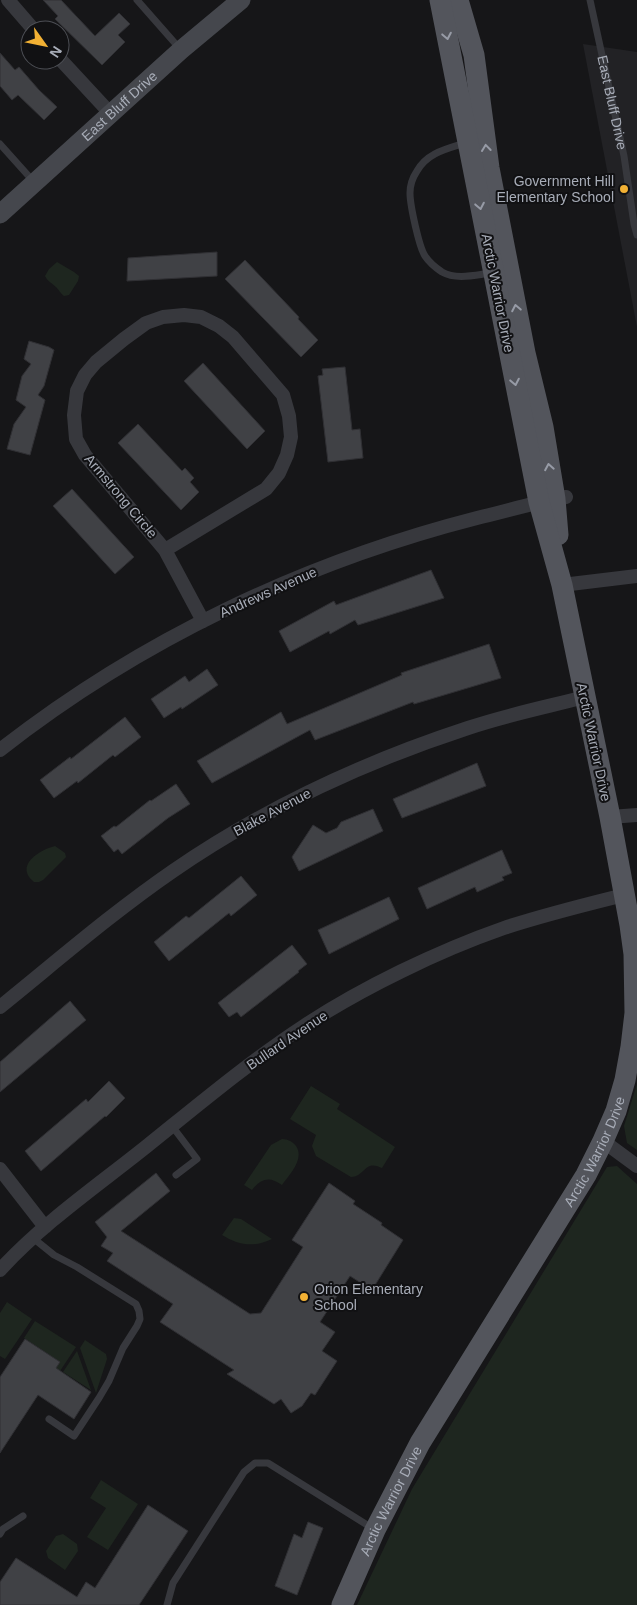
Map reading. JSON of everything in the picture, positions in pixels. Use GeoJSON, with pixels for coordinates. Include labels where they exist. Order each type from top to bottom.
{"type":"FeatureCollection","features":[{"type":"Feature","properties":{"kind":"main road","name":"Arctic Warrior Drive"},"geometry":{"type":"LineString","coordinates":[[440,0],[494,272],[553,500]]}},
{"type":"Feature","properties":{"kind":"main road","name":"Arctic Warrior Drive"},"geometry":{"type":"LineString","coordinates":[[342,1605],[375,1530],[430,1426],[586,1175],[604,1141],[616,1111],[625,1080],[636,1013],[634,954],[610,817],[562,585],[543,427],[525,353],[489,168],[474,55],[458,0]]}},
{"type":"Feature","properties":{"kind":"street"},"geometry":{"type":"LineString","coordinates":[[8,0],[25,20]]}},
{"type":"Feature","properties":{"kind":"street","name":"East Bluff Drive"},"geometry":{"type":"LineString","coordinates":[[0,214],[110,113],[241,0]]}},
{"type":"Feature","properties":{"kind":"street"},"geometry":{"type":"LineString","coordinates":[[70,70],[110,113]]}},
{"type":"Feature","properties":{"kind":"street","name":"Armstrong Circle"},"geometry":{"type":"LineString","coordinates":[[165,550],[266,489],[279,473],[287,455],[291,437],[289,416],[283,395],[233,336],[201,317],[163,317],[146,323],[96,362],[85,375],[77,391],[74,415],[76,439],[84,455],[165,550],[203,621]]}},
{"type":"Feature","properties":{"kind":"street","name":"Andrews Avenue"},"geometry":{"type":"LineString","coordinates":[[0,750],[84,690],[162,642],[294,579],[351,556],[432,530],[553,500]]}},
{"type":"Feature","properties":{"kind":"street"},"geometry":{"type":"LineString","coordinates":[[562,585],[637,576]]}},
{"type":"Feature","properties":{"kind":"street","name":"Blake Avenue"},"geometry":{"type":"LineString","coordinates":[[0,1007],[129,902],[213,845],[296,798],[399,752],[470,727],[585,697]]}},
{"type":"Feature","properties":{"kind":"street"},"geometry":{"type":"LineString","coordinates":[[610,817],[637,815]]}},
{"type":"Feature","properties":{"kind":"street","name":"Bullard Avenue"},"geometry":{"type":"LineString","coordinates":[[0,1270],[45,1227],[248,1066],[303,1026],[393,976],[449,950],[503,929],[624,895]]}},
{"type":"Feature","properties":{"kind":"street"},"geometry":{"type":"LineString","coordinates":[[604,1141],[637,1166]]}},
{"type":"Feature","properties":{"kind":"street"},"geometry":{"type":"LineString","coordinates":[[0,1169],[45,1227]]}},
{"type":"Feature","properties":{"kind":"lane"},"geometry":{"type":"LineString","coordinates":[[137,0],[181,50]]}},
{"type":"Feature","properties":{"kind":"lane","name":"East Bluff Drive"},"geometry":{"type":"LineString","coordinates":[[590,0],[609,95],[624,156],[637,235]]}},
{"type":"Feature","properties":{"kind":"lane"},"geometry":{"type":"LineString","coordinates":[[468,142],[441,150],[431,156],[417,170],[410,194],[419,243],[425,256],[443,272],[453,276],[494,272]]}},
{"type":"Feature","properties":{"kind":"lane"},"geometry":{"type":"LineString","coordinates":[[0,144],[34,183]]}},
{"type":"Feature","properties":{"kind":"lane"},"geometry":{"type":"LineString","coordinates":[[172,1126],[197,1159],[176,1175]]}},
{"type":"Feature","properties":{"kind":"lane"},"geometry":{"type":"LineString","coordinates":[[33,1238],[54,1256],[77,1267],[136,1304],[140,1319],[123,1348],[109,1381],[74,1436],[49,1419]]}},
{"type":"Feature","properties":{"kind":"lane"},"geometry":{"type":"LineString","coordinates":[[176,1605],[168,1603],[172,1583],[244,1472],[255,1463],[268,1463],[375,1530]]}},
{"type":"Feature","properties":{"kind":"lane"},"geometry":{"type":"LineString","coordinates":[[1,1530],[23,1516]]}},
{"type":"Feature","properties":{"kind":"shaded area","name":"Government Hill Elementary School"},"geometry":{"type":"Polygon","coordinates":[[[583,44],[637,52],[637,327],[583,44]]]}},
{"type":"Feature","properties":{"kind":"shaded area"},"geometry":{"type":"Polygon","coordinates":[[[57,262],[79,276],[69,295],[64,296],[61,294],[45,276],[49,269],[57,262]]]}},
{"type":"Feature","properties":{"kind":"shaded area"},"geometry":{"type":"Polygon","coordinates":[[[55,846],[65,853],[66,857],[43,880],[34,882],[29,876],[28,865],[36,855],[55,846]]]}},
{"type":"Feature","properties":{"kind":"shaded area"},"geometry":{"type":"Polygon","coordinates":[[[637,1084],[637,1150],[627,1143],[624,1126],[637,1084]]]}},
{"type":"Feature","properties":{"kind":"shaded area"},"geometry":{"type":"Polygon","coordinates":[[[311,1086],[340,1104],[337,1109],[395,1147],[382,1168],[372,1165],[360,1174],[351,1177],[316,1156],[312,1146],[316,1135],[290,1119],[311,1086]]]}},
{"type":"Feature","properties":{"kind":"shaded area"},"geometry":{"type":"Polygon","coordinates":[[[282,1139],[292,1142],[296,1146],[299,1156],[295,1167],[282,1185],[270,1179],[262,1181],[252,1190],[244,1185],[271,1145],[282,1139]]]}},
{"type":"Feature","properties":{"kind":"shaded area"},"geometry":{"type":"Polygon","coordinates":[[[617,1166],[637,1184],[637,1605],[357,1605],[412,1489],[607,1167],[617,1166]]]}},
{"type":"Feature","properties":{"kind":"shaded area"},"geometry":{"type":"Polygon","coordinates":[[[234,1218],[241,1219],[272,1239],[259,1244],[246,1244],[222,1235],[234,1218]]]}},
{"type":"Feature","properties":{"kind":"shaded area"},"geometry":{"type":"Polygon","coordinates":[[[7,1302],[32,1319],[5,1359],[0,1356],[0,1313],[7,1302]]]}},
{"type":"Feature","properties":{"kind":"shaded area"},"geometry":{"type":"Polygon","coordinates":[[[35,1321],[76,1347],[60,1371],[56,1368],[60,1362],[24,1338],[35,1321]]]}},
{"type":"Feature","properties":{"kind":"shaded area"},"geometry":{"type":"Polygon","coordinates":[[[85,1340],[106,1354],[107,1359],[96,1393],[80,1348],[85,1340]]]}},
{"type":"Feature","properties":{"kind":"shaded area"},"geometry":{"type":"Polygon","coordinates":[[[77,1351],[91,1390],[63,1372],[77,1351]]]}},
{"type":"Feature","properties":{"kind":"shaded area"},"geometry":{"type":"Polygon","coordinates":[[[101,1480],[138,1504],[108,1550],[87,1537],[106,1508],[90,1498],[101,1480]]]}},
{"type":"Feature","properties":{"kind":"shaded area"},"geometry":{"type":"Polygon","coordinates":[[[63,1534],[77,1544],[78,1551],[65,1570],[48,1558],[46,1551],[56,1536],[63,1534]]]}},
{"type":"Feature","properties":{"kind":"building"},"geometry":{"type":"Polygon","coordinates":[[[43,0],[61,0],[95,36],[119,13],[130,24],[118,35],[125,42],[102,65],[70,34],[70,20],[56,20],[58,16],[43,0]]]}},
{"type":"Feature","properties":{"kind":"building"},"geometry":{"type":"Polygon","coordinates":[[[0,53],[15,70],[19,67],[57,107],[44,120],[18,95],[12,100],[0,86],[0,53]]]}},
{"type":"Feature","properties":{"kind":"building"},"geometry":{"type":"Polygon","coordinates":[[[217,252],[217,276],[127,281],[128,258],[217,252]]]}},
{"type":"Feature","properties":{"kind":"building"},"geometry":{"type":"Polygon","coordinates":[[[245,260],[318,340],[301,357],[225,279],[245,260]]]}},
{"type":"Feature","properties":{"kind":"building"},"geometry":{"type":"Polygon","coordinates":[[[29,341],[54,350],[44,386],[38,395],[45,400],[30,455],[7,449],[14,424],[26,407],[16,400],[22,376],[31,364],[24,359],[29,341]]]}},
{"type":"Feature","properties":{"kind":"building"},"geometry":{"type":"Polygon","coordinates":[[[203,363],[265,431],[247,449],[184,381],[203,363]]]}},
{"type":"Feature","properties":{"kind":"building"},"geometry":{"type":"Polygon","coordinates":[[[345,367],[352,430],[360,429],[363,458],[328,462],[318,376],[323,375],[322,369],[345,367]]]}},
{"type":"Feature","properties":{"kind":"building"},"geometry":{"type":"Polygon","coordinates":[[[138,424],[182,471],[185,468],[194,478],[190,482],[199,492],[181,510],[118,443],[138,424]]]}},
{"type":"Feature","properties":{"kind":"building"},"geometry":{"type":"Polygon","coordinates":[[[72,489],[134,557],[115,574],[53,506],[72,489]]]}},
{"type":"Feature","properties":{"kind":"building"},"geometry":{"type":"Polygon","coordinates":[[[431,570],[444,598],[358,625],[355,620],[330,634],[329,631],[290,652],[279,631],[334,601],[336,605],[431,570]]]}},
{"type":"Feature","properties":{"kind":"building"},"geometry":{"type":"Polygon","coordinates":[[[489,644],[501,678],[414,704],[413,702],[315,740],[310,730],[212,783],[197,761],[281,712],[287,724],[402,675],[401,673],[489,644]]]}},
{"type":"Feature","properties":{"kind":"building"},"geometry":{"type":"Polygon","coordinates":[[[207,669],[218,685],[182,709],[181,707],[164,718],[151,699],[185,676],[189,682],[207,669]]]}},
{"type":"Feature","properties":{"kind":"building"},"geometry":{"type":"Polygon","coordinates":[[[125,717],[141,737],[54,798],[40,780],[70,757],[71,759],[125,717]]]}},
{"type":"Feature","properties":{"kind":"building"},"geometry":{"type":"Polygon","coordinates":[[[477,763],[486,786],[402,818],[393,799],[477,763]]]}},
{"type":"Feature","properties":{"kind":"building"},"geometry":{"type":"Polygon","coordinates":[[[176,784],[190,804],[168,818],[122,854],[118,849],[114,852],[101,836],[114,826],[116,827],[150,800],[176,784]]]}},
{"type":"Feature","properties":{"kind":"building"},"geometry":{"type":"Polygon","coordinates":[[[373,809],[383,831],[299,871],[292,857],[313,825],[326,833],[337,828],[341,822],[373,809]]]}},
{"type":"Feature","properties":{"kind":"building"},"geometry":{"type":"Polygon","coordinates":[[[502,850],[512,873],[502,877],[504,880],[477,892],[475,887],[427,909],[418,888],[502,850]]]}},
{"type":"Feature","properties":{"kind":"building"},"geometry":{"type":"Polygon","coordinates":[[[241,876],[257,895],[231,916],[229,913],[169,961],[154,942],[186,916],[189,918],[241,876]]]}},
{"type":"Feature","properties":{"kind":"building"},"geometry":{"type":"Polygon","coordinates":[[[389,897],[399,919],[329,954],[318,930],[389,897]]]}},
{"type":"Feature","properties":{"kind":"building"},"geometry":{"type":"Polygon","coordinates":[[[292,945],[307,964],[241,1017],[237,1012],[229,1017],[218,1003],[292,945]]]}},
{"type":"Feature","properties":{"kind":"building"},"geometry":{"type":"Polygon","coordinates":[[[70,1001],[86,1020],[0,1092],[0,1062],[70,1001]]]}},
{"type":"Feature","properties":{"kind":"building"},"geometry":{"type":"Polygon","coordinates":[[[109,1081],[125,1098],[106,1117],[41,1171],[25,1151],[86,1099],[88,1102],[109,1081]]]}},
{"type":"Feature","properties":{"kind":"building","name":"Orion Elementary School"},"geometry":{"type":"Polygon","coordinates":[[[156,1173],[170,1191],[121,1231],[250,1314],[261,1313],[303,1247],[292,1240],[329,1183],[355,1201],[353,1204],[382,1223],[381,1225],[403,1240],[372,1290],[350,1276],[320,1322],[335,1332],[322,1351],[337,1361],[315,1395],[311,1393],[302,1406],[291,1413],[281,1399],[274,1404],[227,1374],[234,1370],[160,1322],[173,1304],[107,1261],[113,1253],[101,1246],[107,1237],[95,1222],[156,1173]]]}},
{"type":"Feature","properties":{"kind":"building"},"geometry":{"type":"Polygon","coordinates":[[[25,1339],[60,1362],[56,1368],[91,1392],[74,1419],[38,1395],[0,1453],[0,1377],[25,1339]]]}},
{"type":"Feature","properties":{"kind":"building"},"geometry":{"type":"Polygon","coordinates":[[[148,1505],[188,1531],[139,1605],[0,1605],[0,1582],[16,1558],[77,1597],[86,1582],[95,1588],[148,1505]]]}},
{"type":"Feature","properties":{"kind":"building"},"geometry":{"type":"Polygon","coordinates":[[[308,1522],[323,1528],[297,1595],[275,1586],[294,1534],[302,1538],[308,1522]]]}},
{"type":"Feature","properties":{"kind":"place","name":"Government Hill Elementary School"},"geometry":{"type":"Point","coordinates":[624,189]}},
{"type":"Feature","properties":{"kind":"place","name":"Orion Elementary School"},"geometry":{"type":"Point","coordinates":[304,1297]}}]}
